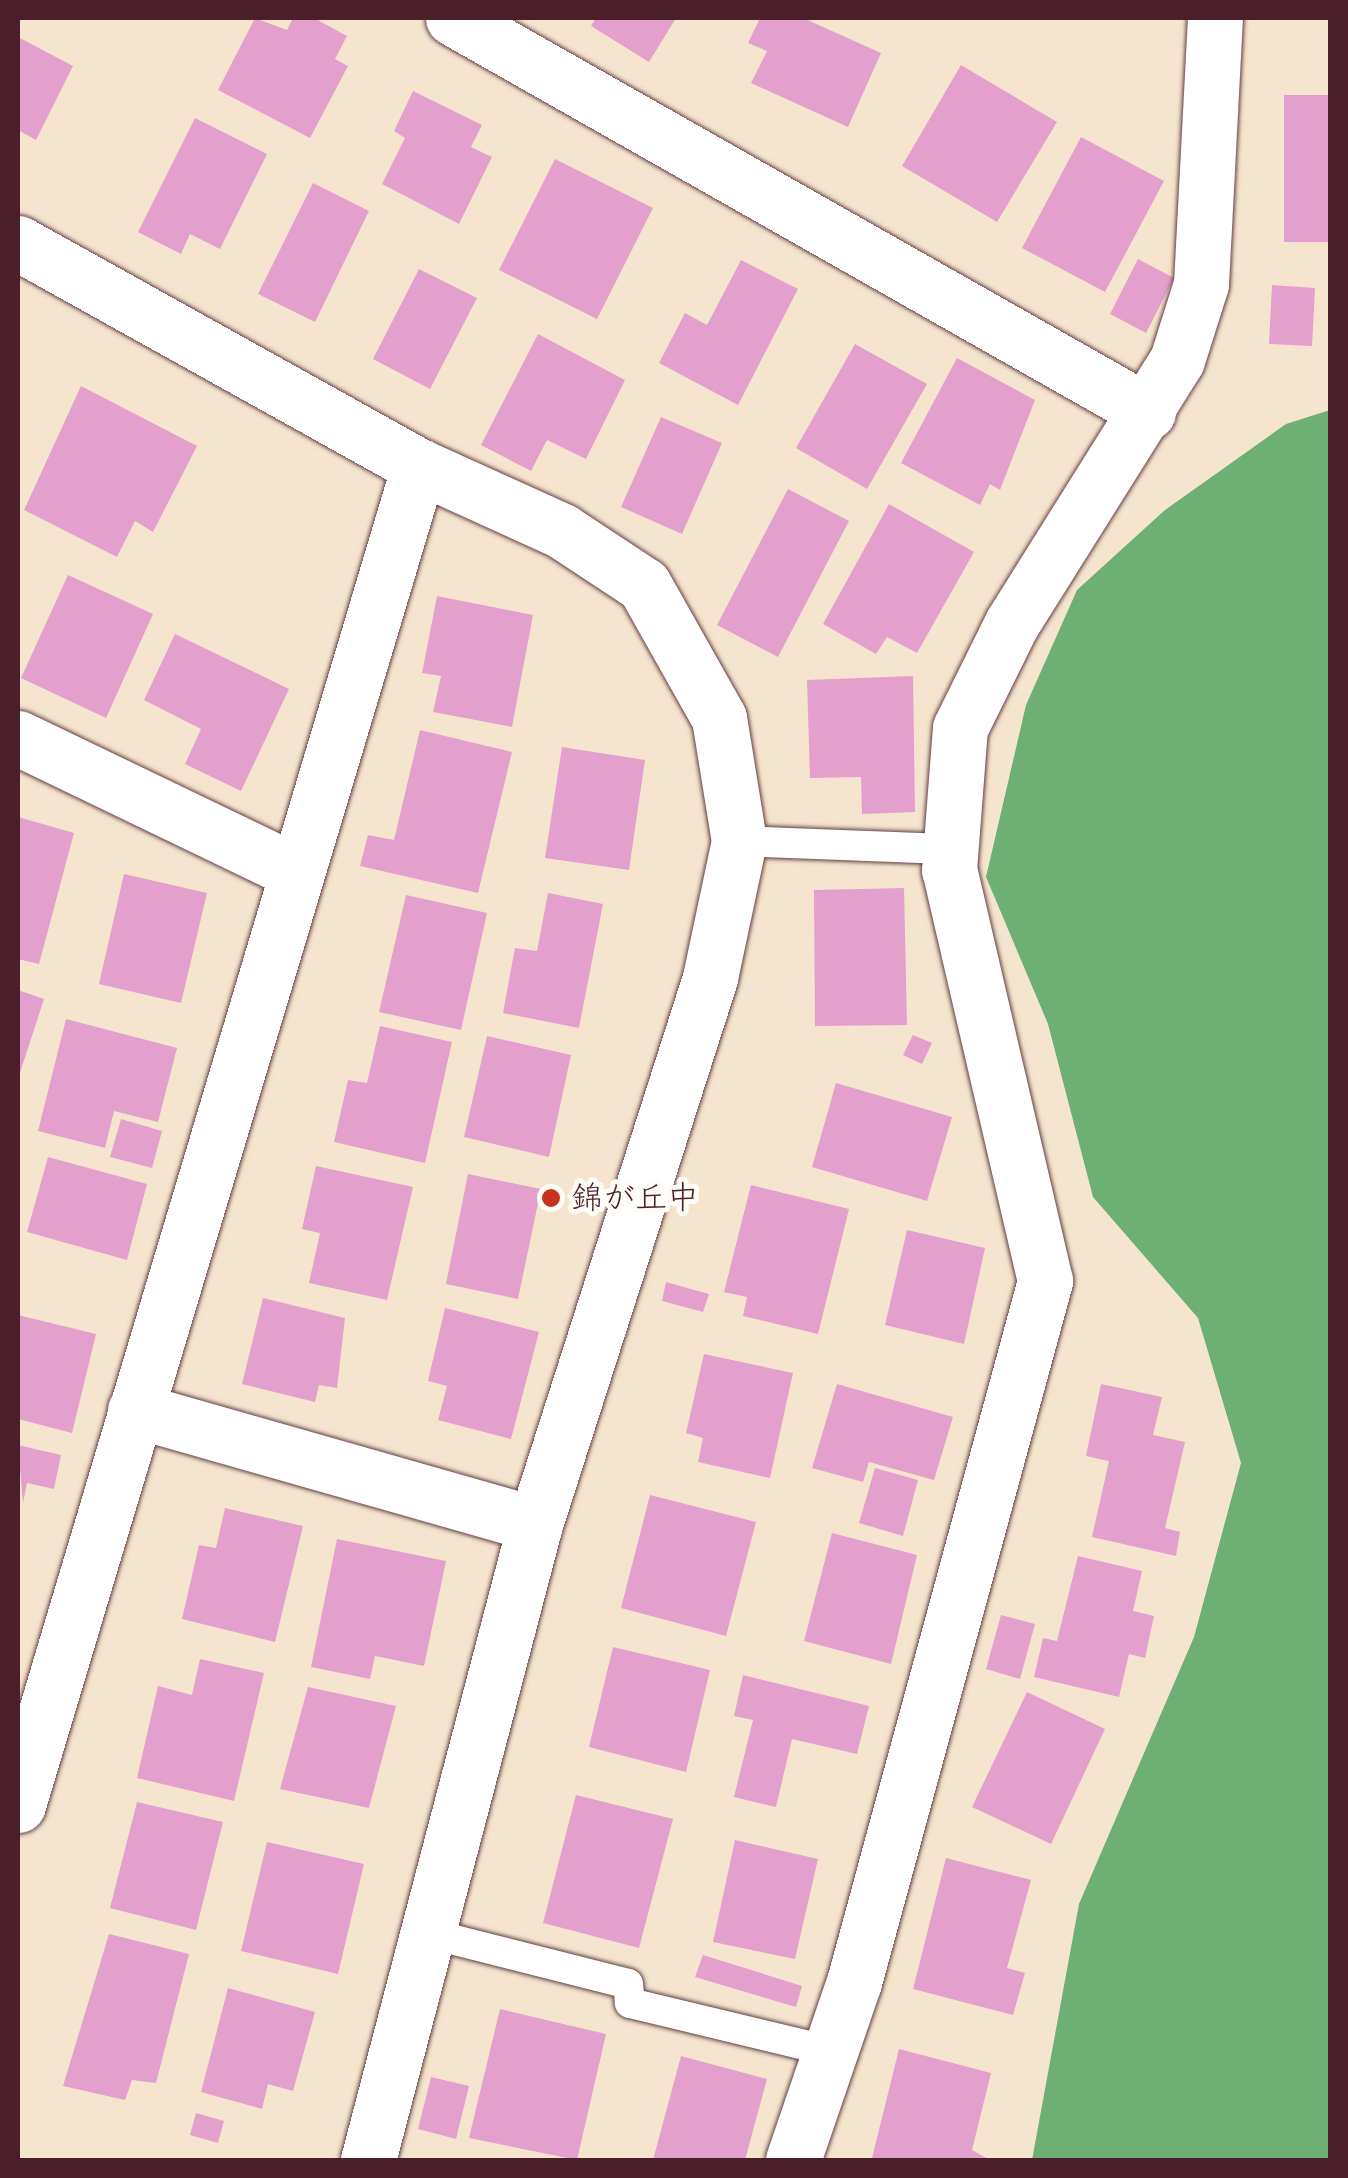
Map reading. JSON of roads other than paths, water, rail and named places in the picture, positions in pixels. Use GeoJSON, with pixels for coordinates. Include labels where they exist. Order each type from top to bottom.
{"type":"FeatureCollection","features":[{"type":"Feature","properties":{"kind":"street"},"geometry":{"type":"LineString","coordinates":[[453,18],[1148,412]]}},
{"type":"Feature","properties":{"kind":"street"},"geometry":{"type":"LineString","coordinates":[[792,2160],[830,2052],[1045,1280],[951,849],[960,728],[1012,623],[1148,412],[1201,284],[1215,18]]}},
{"type":"Feature","properties":{"kind":"street"},"geometry":{"type":"LineString","coordinates":[[18,243],[419,466],[562,531],[644,585],[719,718],[739,842],[710,978],[534,1524],[368,2160]]}},
{"type":"Feature","properties":{"kind":"street"},"geometry":{"type":"LineString","coordinates":[[18,1805],[294,871],[419,466]]}},
{"type":"Feature","properties":{"kind":"street"},"geometry":{"type":"LineString","coordinates":[[18,738],[294,871]]}},
{"type":"Feature","properties":{"kind":"street"},"geometry":{"type":"LineString","coordinates":[[136,1410],[534,1524]]}},
{"type":"Feature","properties":{"kind":"lane"},"geometry":{"type":"LineString","coordinates":[[739,842],[951,849]]}},
{"type":"Feature","properties":{"kind":"lane"},"geometry":{"type":"LineString","coordinates":[[428,1933],[628,1984],[630,2003],[830,2052]]}},
{"type":"Feature","properties":{"kind":"place","name":"錦が丘中"},"geometry":{"type":"Point","coordinates":[551,1198]}}]}
